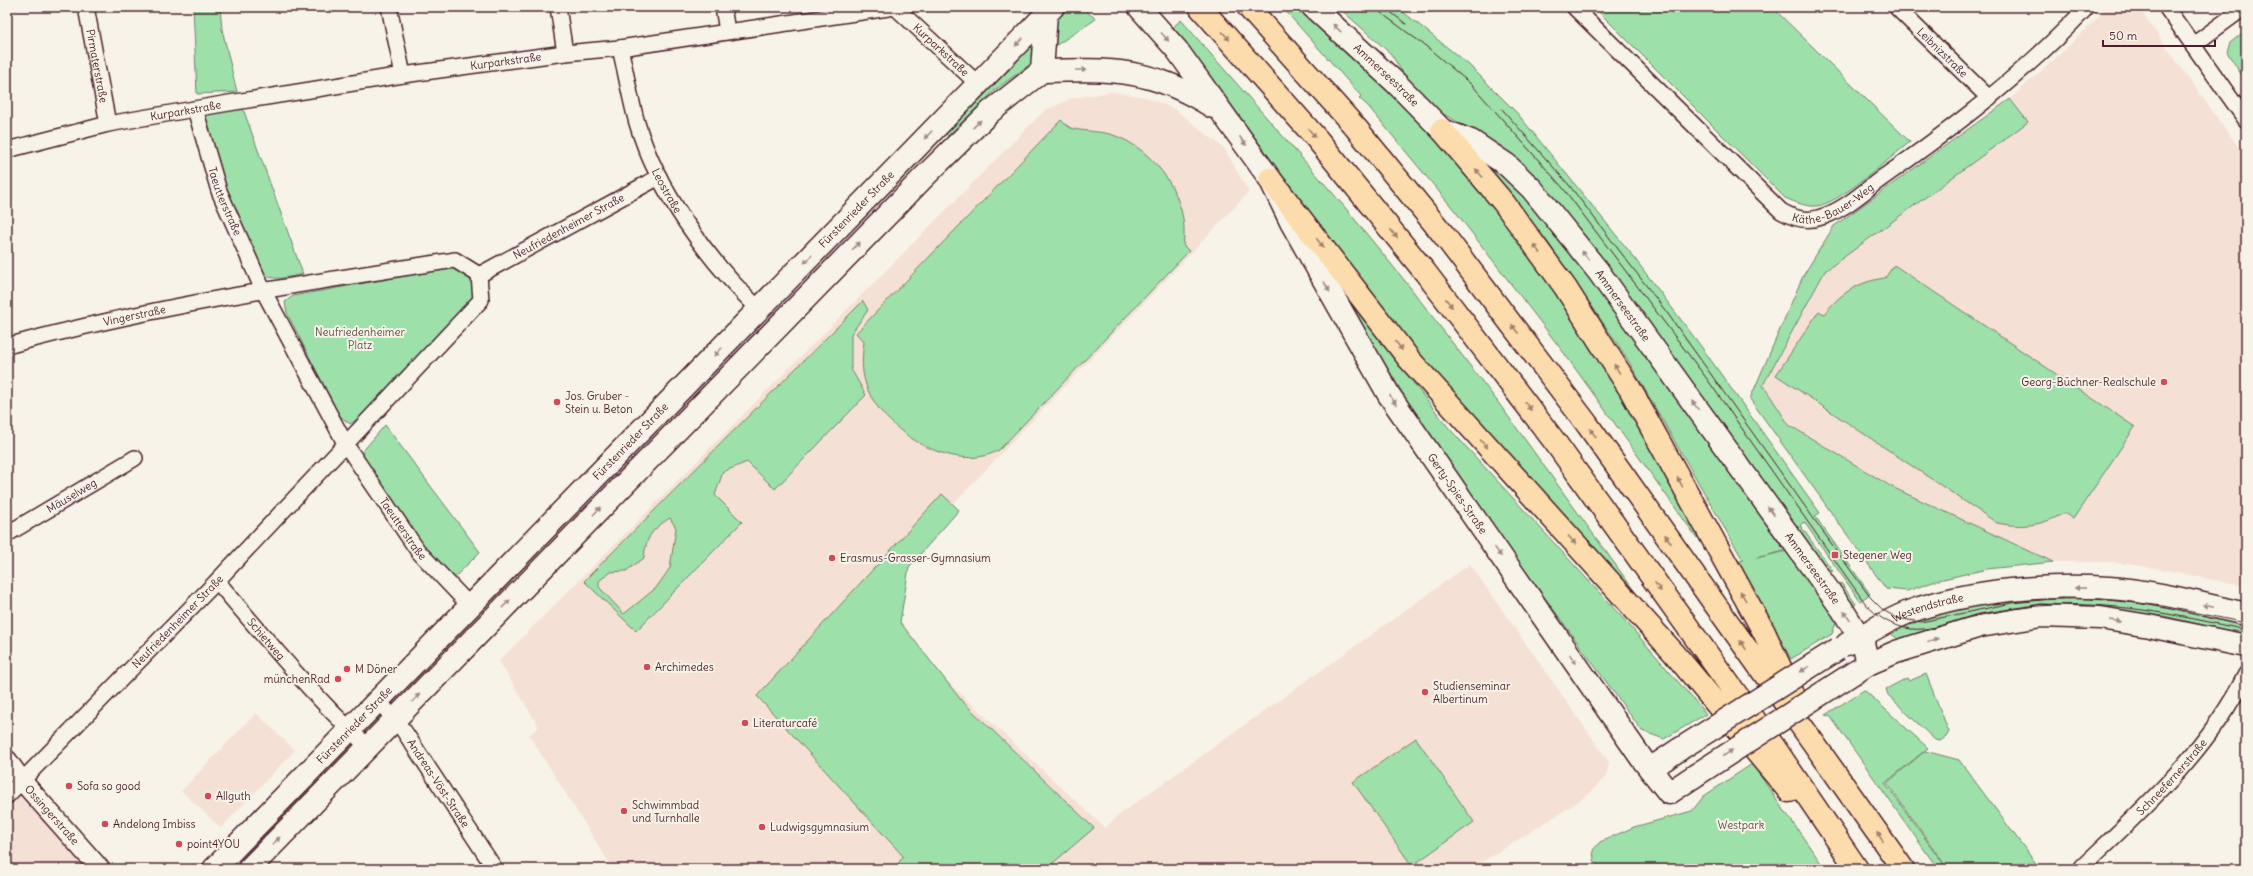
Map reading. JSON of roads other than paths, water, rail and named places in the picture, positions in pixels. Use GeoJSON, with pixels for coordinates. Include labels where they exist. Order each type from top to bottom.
{"type":"FeatureCollection","features":[{"type":"Feature","properties":{"kind":"highway"},"geometry":{"type":"LineString","coordinates":[[1200,7],[1317,140],[1425,272],[1531,410],[1774,747],[1856,869]]}},
{"type":"Feature","properties":{"kind":"highway"},"geometry":{"type":"LineString","coordinates":[[1248,7],[1356,128],[1443,234],[1587,424],[1903,869]]}},
{"type":"Feature","properties":{"kind":"highway"},"geometry":{"type":"LineString","coordinates":[[1442,130],[1504,203],[1565,287],[1630,389],[1764,632],[1817,749]]}},
{"type":"Feature","properties":{"kind":"highway"},"geometry":{"type":"LineString","coordinates":[[1270,178],[1409,360],[1674,653],[1856,869]]}},
{"type":"Feature","properties":{"kind":"main road"},"geometry":{"type":"LineString","coordinates":[[1139,7],[1177,50],[1221,113],[1270,178]]}},
{"type":"Feature","properties":{"kind":"main road","name":"Ammerseestraße"},"geometry":{"type":"LineString","coordinates":[[1313,7],[1396,83],[1442,130],[1471,141],[1507,164],[1537,195],[1603,277],[1842,609],[1863,643],[1862,668]]}},
{"type":"Feature","properties":{"kind":"main road","name":"Fürstenrieder Straße"},"geometry":{"type":"LineString","coordinates":[[1042,71],[1049,11]]}},
{"type":"Feature","properties":{"kind":"main road","name":"Fürstenrieder Straße"},"geometry":{"type":"LineString","coordinates":[[214,869],[1049,11]]}},
{"type":"Feature","properties":{"kind":"main road"},"geometry":{"type":"LineString","coordinates":[[249,869],[924,176],[990,112],[1042,71],[1106,70],[1139,73],[1180,87],[1221,113]]}},
{"type":"Feature","properties":{"kind":"main road","name":"Gerty-Spies-Straße"},"geometry":{"type":"LineString","coordinates":[[1270,178],[1291,222],[1390,396],[1650,769],[1669,793],[1696,774],[1862,668]]}},
{"type":"Feature","properties":{"kind":"main road","name":"Westendstraße"},"geometry":{"type":"LineString","coordinates":[[1650,769],[1838,649],[1913,610],[1958,597],[2047,587],[2109,588],[2160,595],[2246,614]]}},
{"type":"Feature","properties":{"kind":"main road"},"geometry":{"type":"LineString","coordinates":[[1862,668],[1896,652],[1980,626],[2041,616],[2100,618],[2149,626],[2246,646]]}},
{"type":"Feature","properties":{"kind":"street","name":"Pirmaterstraße"},"geometry":{"type":"LineString","coordinates":[[86,7],[108,124]]}},
{"type":"Feature","properties":{"kind":"street"},"geometry":{"type":"LineString","coordinates":[[389,7],[402,75]]}},
{"type":"Feature","properties":{"kind":"street"},"geometry":{"type":"LineString","coordinates":[[558,7],[565,54]]}},
{"type":"Feature","properties":{"kind":"street"},"geometry":{"type":"LineString","coordinates":[[723,7],[727,31]]}},
{"type":"Feature","properties":{"kind":"street","name":"Kurparkstraße"},"geometry":{"type":"LineString","coordinates":[[7,150],[108,124],[402,75],[620,48],[895,7],[978,84]]}},
{"type":"Feature","properties":{"kind":"street","name":"Käthe-Bauer-Weg"},"geometry":{"type":"LineString","coordinates":[[1574,7],[1781,210],[1790,216],[1800,219],[1820,217],[1842,206],[1941,137],[1989,98],[2087,7]]}},
{"type":"Feature","properties":{"kind":"street","name":"Leibnizstraße"},"geometry":{"type":"LineString","coordinates":[[1896,7],[1989,98]]}},
{"type":"Feature","properties":{"kind":"street"},"geometry":{"type":"LineString","coordinates":[[2166,7],[2246,120]]}},
{"type":"Feature","properties":{"kind":"street"},"geometry":{"type":"LineString","coordinates":[[2193,45],[2245,7]]}},
{"type":"Feature","properties":{"kind":"street","name":"Leostraße"},"geometry":{"type":"LineString","coordinates":[[620,48],[637,123],[659,177],[701,244],[759,309]]}},
{"type":"Feature","properties":{"kind":"street","name":"Taeutterstraße"},"geometry":{"type":"LineString","coordinates":[[195,109],[218,191],[263,290]]}},
{"type":"Feature","properties":{"kind":"street","name":"Neufriedenheimer Straße"},"geometry":{"type":"LineString","coordinates":[[479,275],[659,177]]}},
{"type":"Feature","properties":{"kind":"street"},"geometry":{"type":"LineString","coordinates":[[455,260],[479,275],[481,300],[346,445],[263,290],[455,260]]}},
{"type":"Feature","properties":{"kind":"street","name":"Vingerstraße"},"geometry":{"type":"LineString","coordinates":[[7,346],[81,326],[263,290]]}},
{"type":"Feature","properties":{"kind":"street","name":"Neufriedenheimer Straße"},"geometry":{"type":"LineString","coordinates":[[7,796],[98,701],[217,581],[346,445]]}},
{"type":"Feature","properties":{"kind":"street","name":"Taeutterstraße"},"geometry":{"type":"LineString","coordinates":[[346,445],[418,551],[470,606]]}},
{"type":"Feature","properties":{"kind":"street","name":"Mäuselweg"},"geometry":{"type":"LineString","coordinates":[[7,534],[135,458]]}},
{"type":"Feature","properties":{"kind":"street","name":"Schietweg"},"geometry":{"type":"LineString","coordinates":[[217,581],[279,654],[350,730],[368,747]]}},
{"type":"Feature","properties":{"kind":"street","name":"Schneefernerstraße"},"geometry":{"type":"LineString","coordinates":[[2082,867],[2141,810],[2192,753],[2233,701],[2246,674]]}},
{"type":"Feature","properties":{"kind":"street","name":"Andreas-Vöst-Straße"},"geometry":{"type":"LineString","coordinates":[[378,700],[394,720],[495,869]]}},
{"type":"Feature","properties":{"kind":"street","name":"Ossingerstraße"},"geometry":{"type":"LineString","coordinates":[[7,760],[22,781],[100,869]]}},
{"type":"Feature","properties":{"kind":"tram line"},"geometry":{"type":"LineString","coordinates":[[1373,7],[1427,47],[1472,85],[1563,188],[1707,379],[1865,603],[1874,613],[1897,626],[1911,629],[1925,629],[1967,618],[2021,608],[2039,606],[2092,605],[2169,614],[2246,630]]}},
{"type":"Feature","properties":{"kind":"tram line"},"geometry":{"type":"LineString","coordinates":[[1384,7],[1406,24]]}},
{"type":"Feature","properties":{"kind":"tram line"},"geometry":{"type":"LineString","coordinates":[[1502,109],[1569,185],[1668,314],[1870,597],[1883,610],[1897,618],[1921,622],[2012,603],[2061,598],[2100,599],[2163,606],[2246,623]]}},
{"type":"Feature","properties":{"kind":"place","name":"Georg-Büchner-Realschule"},"geometry":{"type":"Point","coordinates":[2164,382]}},
{"type":"Feature","properties":{"kind":"place","name":"Jos. Gruber - Stein u. Beton"},"geometry":{"type":"Point","coordinates":[557,402]}},
{"type":"Feature","properties":{"kind":"place","name":"Stegener Weg"},"geometry":{"type":"Point","coordinates":[1835,555]}},
{"type":"Feature","properties":{"kind":"place","name":"Erasmus-Grasser-Gymnasium"},"geometry":{"type":"Point","coordinates":[832,558]}},
{"type":"Feature","properties":{"kind":"place","name":"Archimedes"},"geometry":{"type":"Point","coordinates":[647,667]}},
{"type":"Feature","properties":{"kind":"place","name":"M Döner"},"geometry":{"type":"Point","coordinates":[347,669]}},
{"type":"Feature","properties":{"kind":"place","name":"münchenRad"},"geometry":{"type":"Point","coordinates":[338,679]}},
{"type":"Feature","properties":{"kind":"place","name":"Studienseminar Albertinum"},"geometry":{"type":"Point","coordinates":[1425,692]}},
{"type":"Feature","properties":{"kind":"place","name":"Literaturcafé"},"geometry":{"type":"Point","coordinates":[745,723]}},
{"type":"Feature","properties":{"kind":"place","name":"Sofa so good"},"geometry":{"type":"Point","coordinates":[69,786]}},
{"type":"Feature","properties":{"kind":"place","name":"Allguth"},"geometry":{"type":"Point","coordinates":[208,796]}},
{"type":"Feature","properties":{"kind":"place","name":"Schwimmbad und Turnhalle"},"geometry":{"type":"Point","coordinates":[624,811]}},
{"type":"Feature","properties":{"kind":"place","name":"Andelong Imbiss"},"geometry":{"type":"Point","coordinates":[105,824]}},
{"type":"Feature","properties":{"kind":"place","name":"Ludwigsgymnasium"},"geometry":{"type":"Point","coordinates":[762,827]}},
{"type":"Feature","properties":{"kind":"place","name":"point4YOU"},"geometry":{"type":"Point","coordinates":[179,844]}},
{"type":"Feature","properties":{"kind":"park label","name":"Neufriedenheimer Platz"},"geometry":{"type":"Point","coordinates":[360,338]}},
{"type":"Feature","properties":{"kind":"park label","name":"Westpark"},"geometry":{"type":"Point","coordinates":[1741,825]}}]}
